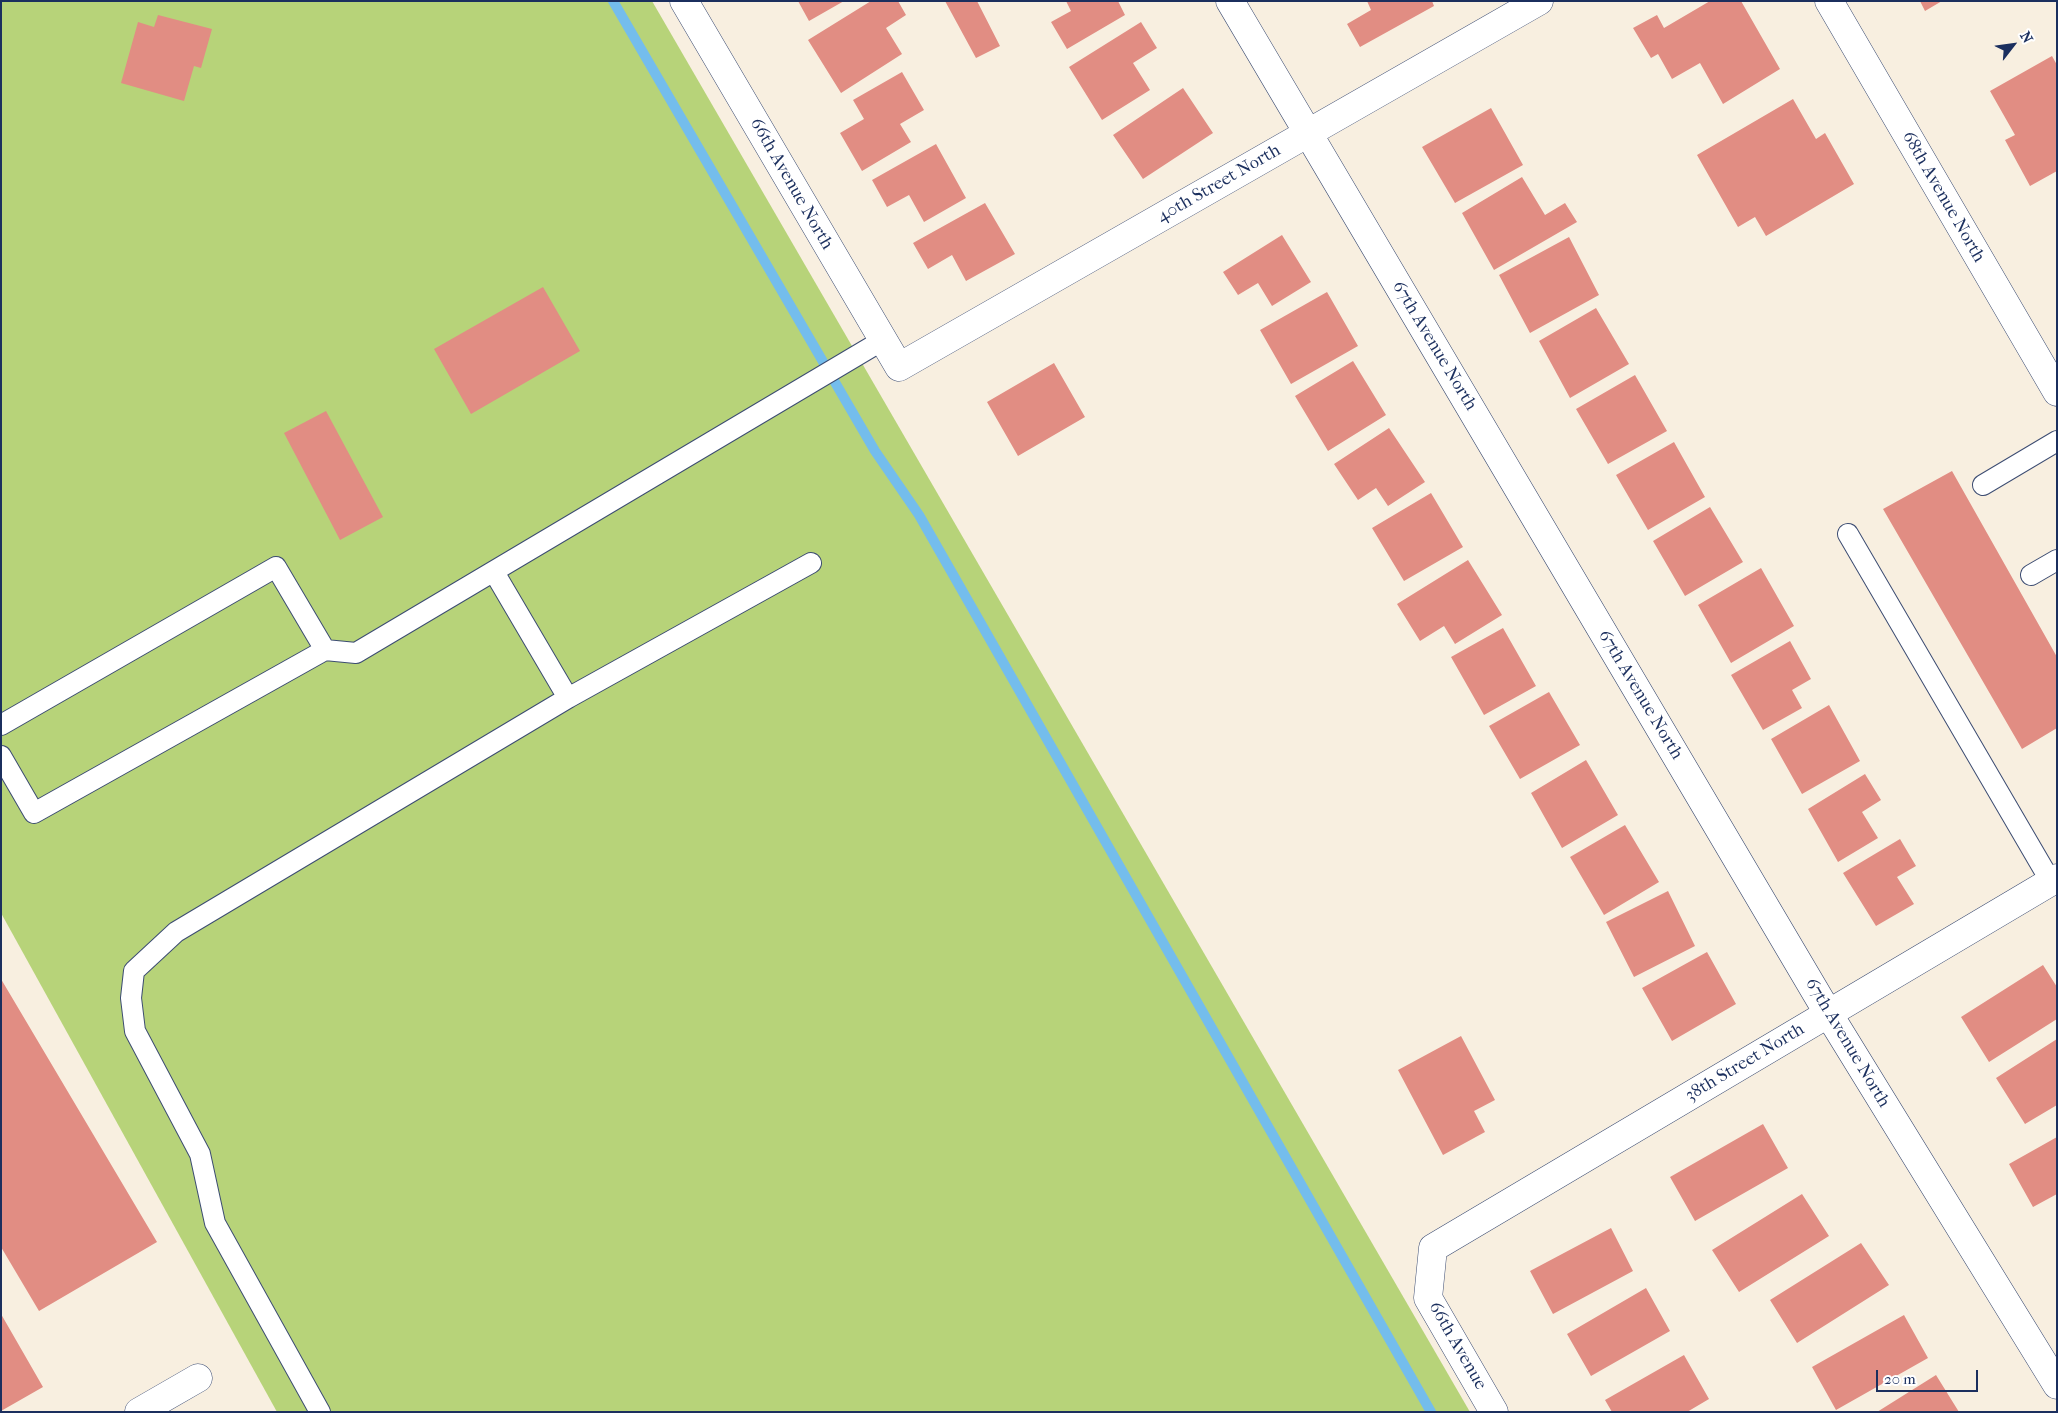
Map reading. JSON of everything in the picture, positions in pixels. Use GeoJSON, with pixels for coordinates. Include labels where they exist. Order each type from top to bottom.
{"type":"FeatureCollection","features":[{"type":"Feature","properties":{"kind":"street","name":"66th Avenue North"},"geometry":{"type":"LineString","coordinates":[[684,1],[899,367]]}},
{"type":"Feature","properties":{"kind":"street","name":"67th Avenue North"},"geometry":{"type":"LineString","coordinates":[[1230,1],[1828,1013],[2057,1384]]}},
{"type":"Feature","properties":{"kind":"street","name":"40th Street North"},"geometry":{"type":"LineString","coordinates":[[899,367],[1539,1]]}},
{"type":"Feature","properties":{"kind":"street","name":"68th Avenue North"},"geometry":{"type":"LineString","coordinates":[[1829,1],[2057,392]]}},
{"type":"Feature","properties":{"kind":"street","name":"38th Street North"},"geometry":{"type":"LineString","coordinates":[[1433,1248],[2054,880]]}},
{"type":"Feature","properties":{"kind":"street","name":"66th Avenue"},"geometry":{"type":"LineString","coordinates":[[1433,1248],[1428,1298],[1494,1412]]}},
{"type":"Feature","properties":{"kind":"street"},"geometry":{"type":"LineString","coordinates":[[139,1412],[198,1378]]}},
{"type":"Feature","properties":{"kind":"lane"},"geometry":{"type":"LineString","coordinates":[[1,756],[34,813],[325,650],[356,653],[883,340]]}},
{"type":"Feature","properties":{"kind":"lane"},"geometry":{"type":"LineString","coordinates":[[1983,485],[2057,441]]}},
{"type":"Feature","properties":{"kind":"lane"},"geometry":{"type":"LineString","coordinates":[[1848,534],[2054,880]]}},
{"type":"Feature","properties":{"kind":"lane"},"geometry":{"type":"LineString","coordinates":[[2031,575],[2057,560]]}},
{"type":"Feature","properties":{"kind":"lane"},"geometry":{"type":"LineString","coordinates":[[320,1412],[215,1223],[200,1154],[136,1031],[131,998],[134,971],[176,932],[568,698],[811,563]]}},
{"type":"Feature","properties":{"kind":"lane"},"geometry":{"type":"LineString","coordinates":[[1,725],[276,567],[325,650]]}},
{"type":"Feature","properties":{"kind":"lane"},"geometry":{"type":"LineString","coordinates":[[494,572],[568,698]]}},
{"type":"Feature","properties":{"kind":"green space"},"geometry":{"type":"Polygon","coordinates":[[[1,1],[652,1],[1470,1412],[277,1412],[1,913],[1,1]]]}},
{"type":"Feature","properties":{"kind":"building"},"geometry":{"type":"Polygon","coordinates":[[[798,1],[844,1],[809,21],[798,1]]]}},
{"type":"Feature","properties":{"kind":"building"},"geometry":{"type":"Polygon","coordinates":[[[871,1],[898,1],[906,15],[886,28],[902,54],[841,93],[808,40],[871,1]]]}},
{"type":"Feature","properties":{"kind":"building"},"geometry":{"type":"Polygon","coordinates":[[[945,1],[977,1],[1000,46],[976,58],[945,1]]]}},
{"type":"Feature","properties":{"kind":"building"},"geometry":{"type":"Polygon","coordinates":[[[1066,1],[1118,1],[1125,15],[1067,49],[1051,22],[1071,11],[1066,1]]]}},
{"type":"Feature","properties":{"kind":"building"},"geometry":{"type":"Polygon","coordinates":[[[1367,1],[1432,1],[1434,6],[1360,47],[1347,24],[1371,10],[1367,1]]]}},
{"type":"Feature","properties":{"kind":"building"},"geometry":{"type":"Polygon","coordinates":[[[1710,1],[1741,1],[1780,69],[1723,104],[1700,63],[1672,79],[1658,54],[1651,58],[1633,28],[1657,15],[1664,28],[1710,1]]]}},
{"type":"Feature","properties":{"kind":"building"},"geometry":{"type":"Polygon","coordinates":[[[1920,1],[1942,1],[1925,11],[1920,1]]]}},
{"type":"Feature","properties":{"kind":"building"},"geometry":{"type":"Polygon","coordinates":[[[158,15],[212,29],[201,68],[194,66],[184,101],[121,83],[138,22],[154,27],[158,15]]]}},
{"type":"Feature","properties":{"kind":"building"},"geometry":{"type":"Polygon","coordinates":[[[1141,22],[1157,48],[1133,63],[1150,90],[1102,120],[1069,67],[1141,22]]]}},
{"type":"Feature","properties":{"kind":"building"},"geometry":{"type":"Polygon","coordinates":[[[2052,56],[2057,65],[2057,171],[2030,186],[2005,140],[2015,135],[1990,91],[2052,56]]]}},
{"type":"Feature","properties":{"kind":"building"},"geometry":{"type":"Polygon","coordinates":[[[902,72],[924,110],[900,124],[911,142],[862,171],[840,133],[864,119],[853,100],[902,72]]]}},
{"type":"Feature","properties":{"kind":"building"},"geometry":{"type":"Polygon","coordinates":[[[1183,88],[1213,133],[1143,179],[1113,135],[1183,88]]]}},
{"type":"Feature","properties":{"kind":"building"},"geometry":{"type":"Polygon","coordinates":[[[1793,99],[1816,139],[1825,133],[1854,184],[1766,236],[1755,217],[1738,227],[1697,155],[1793,99]]]}},
{"type":"Feature","properties":{"kind":"building"},"geometry":{"type":"Polygon","coordinates":[[[1491,108],[1523,165],[1455,203],[1422,147],[1491,108]]]}},
{"type":"Feature","properties":{"kind":"building"},"geometry":{"type":"Polygon","coordinates":[[[936,144],[966,198],[924,222],[909,195],[887,207],[872,180],[936,144]]]}},
{"type":"Feature","properties":{"kind":"building"},"geometry":{"type":"Polygon","coordinates":[[[1522,177],[1545,215],[1565,203],[1577,222],[1494,270],[1462,213],[1522,177]]]}},
{"type":"Feature","properties":{"kind":"building"},"geometry":{"type":"Polygon","coordinates":[[[985,203],[1015,254],[966,281],[952,255],[928,269],[913,243],[985,203]]]}},
{"type":"Feature","properties":{"kind":"building"},"geometry":{"type":"Polygon","coordinates":[[[1282,235],[1311,282],[1272,306],[1258,283],[1238,295],[1223,272],[1282,235]]]}},
{"type":"Feature","properties":{"kind":"building"},"geometry":{"type":"Polygon","coordinates":[[[1569,237],[1599,295],[1530,333],[1499,275],[1569,237]]]}},
{"type":"Feature","properties":{"kind":"building"},"geometry":{"type":"Polygon","coordinates":[[[543,287],[580,351],[471,414],[434,349],[543,287]]]}},
{"type":"Feature","properties":{"kind":"building"},"geometry":{"type":"Polygon","coordinates":[[[1327,292],[1358,346],[1291,384],[1260,330],[1327,292]]]}},
{"type":"Feature","properties":{"kind":"building"},"geometry":{"type":"Polygon","coordinates":[[[1596,308],[1629,364],[1570,398],[1539,341],[1596,308]]]}},
{"type":"Feature","properties":{"kind":"building"},"geometry":{"type":"Polygon","coordinates":[[[1353,361],[1386,415],[1328,451],[1295,396],[1353,361]]]}},
{"type":"Feature","properties":{"kind":"building"},"geometry":{"type":"Polygon","coordinates":[[[1054,363],[1085,417],[1018,456],[987,402],[1054,363]]]}},
{"type":"Feature","properties":{"kind":"building"},"geometry":{"type":"Polygon","coordinates":[[[1635,375],[1667,431],[1608,464],[1576,409],[1635,375]]]}},
{"type":"Feature","properties":{"kind":"building"},"geometry":{"type":"Polygon","coordinates":[[[326,411],[383,517],[340,540],[284,433],[326,411]]]}},
{"type":"Feature","properties":{"kind":"building"},"geometry":{"type":"Polygon","coordinates":[[[1389,428],[1425,482],[1388,506],[1376,488],[1358,500],[1334,464],[1389,428]]]}},
{"type":"Feature","properties":{"kind":"building"},"geometry":{"type":"Polygon","coordinates":[[[1674,442],[1705,497],[1648,530],[1616,475],[1674,442]]]}},
{"type":"Feature","properties":{"kind":"building"},"geometry":{"type":"Polygon","coordinates":[[[1952,471],[2057,657],[2057,728],[2022,749],[1883,509],[1952,471]]]}},
{"type":"Feature","properties":{"kind":"building"},"geometry":{"type":"Polygon","coordinates":[[[1431,493],[1463,547],[1404,581],[1372,528],[1431,493]]]}},
{"type":"Feature","properties":{"kind":"building"},"geometry":{"type":"Polygon","coordinates":[[[1710,507],[1743,562],[1685,596],[1653,541],[1710,507]]]}},
{"type":"Feature","properties":{"kind":"building"},"geometry":{"type":"Polygon","coordinates":[[[1468,560],[1502,615],[1455,644],[1444,626],[1420,641],[1397,604],[1468,560]]]}},
{"type":"Feature","properties":{"kind":"building"},"geometry":{"type":"Polygon","coordinates":[[[1761,568],[1794,626],[1731,663],[1698,605],[1761,568]]]}},
{"type":"Feature","properties":{"kind":"building"},"geometry":{"type":"Polygon","coordinates":[[[1503,628],[1536,686],[1484,715],[1451,657],[1503,628]]]}},
{"type":"Feature","properties":{"kind":"building"},"geometry":{"type":"Polygon","coordinates":[[[1790,641],[1811,679],[1792,690],[1802,708],[1763,730],[1731,675],[1790,641]]]}},
{"type":"Feature","properties":{"kind":"building"},"geometry":{"type":"Polygon","coordinates":[[[1549,692],[1580,745],[1520,779],[1489,726],[1549,692]]]}},
{"type":"Feature","properties":{"kind":"building"},"geometry":{"type":"Polygon","coordinates":[[[1829,705],[1860,761],[1802,794],[1771,739],[1829,705]]]}},
{"type":"Feature","properties":{"kind":"building"},"geometry":{"type":"Polygon","coordinates":[[[1586,760],[1618,815],[1562,848],[1531,793],[1586,760]]]}},
{"type":"Feature","properties":{"kind":"building"},"geometry":{"type":"Polygon","coordinates":[[[1865,774],[1881,800],[1862,812],[1878,838],[1838,862],[1808,809],[1865,774]]]}},
{"type":"Feature","properties":{"kind":"building"},"geometry":{"type":"Polygon","coordinates":[[[1625,825],[1659,882],[1604,915],[1570,857],[1625,825]]]}},
{"type":"Feature","properties":{"kind":"building"},"geometry":{"type":"Polygon","coordinates":[[[1900,839],[1916,866],[1897,877],[1914,904],[1876,926],[1843,873],[1900,839]]]}},
{"type":"Feature","properties":{"kind":"building"},"geometry":{"type":"Polygon","coordinates":[[[1668,891],[1695,946],[1634,977],[1606,922],[1668,891]]]}},
{"type":"Feature","properties":{"kind":"building"},"geometry":{"type":"Polygon","coordinates":[[[1707,952],[1736,1004],[1672,1041],[1642,988],[1707,952]]]}},
{"type":"Feature","properties":{"kind":"building"},"geometry":{"type":"Polygon","coordinates":[[[2043,965],[2057,987],[2057,1019],[1989,1062],[1961,1017],[2043,965]]]}},
{"type":"Feature","properties":{"kind":"building"},"geometry":{"type":"Polygon","coordinates":[[[1,979],[157,1242],[39,1311],[1,1247],[1,979]]]}},
{"type":"Feature","properties":{"kind":"building"},"geometry":{"type":"Polygon","coordinates":[[[1461,1036],[1495,1100],[1474,1111],[1485,1132],[1443,1155],[1398,1070],[1461,1036]]]}},
{"type":"Feature","properties":{"kind":"building"},"geometry":{"type":"Polygon","coordinates":[[[2057,1039],[2057,1105],[2025,1124],[1996,1078],[2057,1039]]]}},
{"type":"Feature","properties":{"kind":"building"},"geometry":{"type":"Polygon","coordinates":[[[1763,1124],[1788,1168],[1695,1221],[1670,1177],[1763,1124]]]}},
{"type":"Feature","properties":{"kind":"building"},"geometry":{"type":"Polygon","coordinates":[[[2057,1137],[2057,1194],[2033,1207],[2009,1164],[2057,1137]]]}},
{"type":"Feature","properties":{"kind":"building"},"geometry":{"type":"Polygon","coordinates":[[[1802,1194],[1829,1236],[1739,1292],[1712,1250],[1802,1194]]]}},
{"type":"Feature","properties":{"kind":"building"},"geometry":{"type":"Polygon","coordinates":[[[1611,1228],[1633,1271],[1553,1314],[1530,1271],[1611,1228]]]}},
{"type":"Feature","properties":{"kind":"building"},"geometry":{"type":"Polygon","coordinates":[[[1861,1243],[1889,1285],[1797,1343],[1770,1300],[1861,1243]]]}},
{"type":"Feature","properties":{"kind":"building"},"geometry":{"type":"Polygon","coordinates":[[[1646,1288],[1670,1331],[1591,1376],[1567,1334],[1646,1288]]]}},
{"type":"Feature","properties":{"kind":"building"},"geometry":{"type":"Polygon","coordinates":[[[1,1314],[43,1387],[1,1411],[1,1314]]]}},
{"type":"Feature","properties":{"kind":"building"},"geometry":{"type":"Polygon","coordinates":[[[1904,1315],[1928,1358],[1836,1410],[1812,1367],[1904,1315]]]}},
{"type":"Feature","properties":{"kind":"building"},"geometry":{"type":"Polygon","coordinates":[[[1684,1355],[1709,1399],[1687,1412],[1612,1412],[1605,1400],[1684,1355]]]}},
{"type":"Feature","properties":{"kind":"building"},"geometry":{"type":"Polygon","coordinates":[[[1936,1375],[1959,1412],[1877,1412],[1936,1375]]]}},
{"type":"Feature","properties":{"kind":"waterway"},"geometry":{"type":"LineString","coordinates":[[613,1],[875,451],[919,515],[1431,1412]]}}]}
